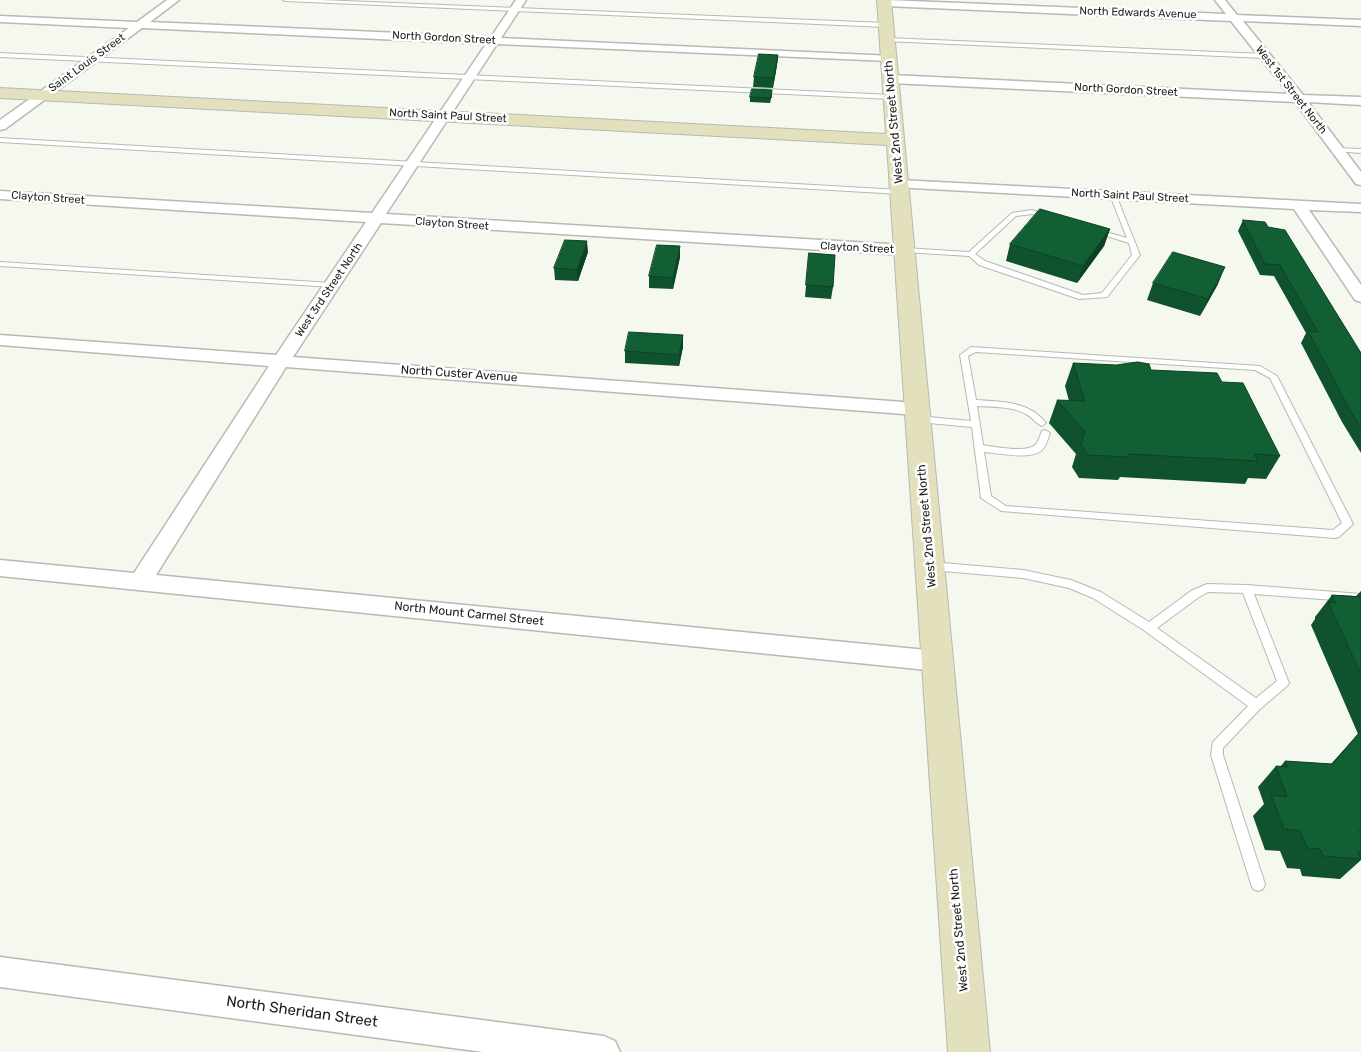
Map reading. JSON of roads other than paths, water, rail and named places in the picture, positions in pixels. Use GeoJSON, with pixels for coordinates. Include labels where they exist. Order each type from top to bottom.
{"type":"FeatureCollection","features":[{"type":"Feature","properties":{"kind":"street","name":"Saint Louis Street"},"geometry":{"type":"LineString","coordinates":[[0,126],[174,0]]}},
{"type":"Feature","properties":{"kind":"street","name":"West 1st Street North"},"geometry":{"type":"LineString","coordinates":[[1220,0],[1299,98],[1361,181]]}},
{"type":"Feature","properties":{"kind":"street","name":"West 3rd Street North"},"geometry":{"type":"LineString","coordinates":[[140,582],[282,360],[518,5]]}},
{"type":"Feature","properties":{"kind":"street","name":"North Edwards Avenue"},"geometry":{"type":"LineString","coordinates":[[888,43],[1234,18],[1361,22]]}},
{"type":"Feature","properties":{"kind":"street","name":"North Gordon Street"},"geometry":{"type":"LineString","coordinates":[[0,19],[495,40],[888,43],[1299,98],[1361,101]]}},
{"type":"Feature","properties":{"kind":"street","name":"West 2nd Street North"},"geometry":{"type":"LineString","coordinates":[[888,43],[969,1052]]}},
{"type":"Feature","properties":{"kind":"street","name":"North Saint Paul Street"},"geometry":{"type":"LineString","coordinates":[[0,93],[896,140]]}},
{"type":"Feature","properties":{"kind":"street","name":"North Saint Paul Street"},"geometry":{"type":"LineString","coordinates":[[899,188],[1113,195],[1361,208]]}},
{"type":"Feature","properties":{"kind":"street","name":"Clayton Street"},"geometry":{"type":"LineString","coordinates":[[0,195],[905,250]]}},
{"type":"Feature","properties":{"kind":"street"},"geometry":{"type":"LineString","coordinates":[[1300,205],[1361,297]]}},
{"type":"Feature","properties":{"kind":"street","name":"North Custer Avenue"},"geometry":{"type":"LineString","coordinates":[[0,340],[282,360],[918,414]]}},
{"type":"Feature","properties":{"kind":"street","name":"North Mount Carmel Street"},"geometry":{"type":"LineString","coordinates":[[0,568],[938,661]]}},
{"type":"Feature","properties":{"kind":"street","name":"North Sheridan Street"},"geometry":{"type":"LineString","coordinates":[[0,972],[604,1052]]}},
{"type":"Feature","properties":{"kind":"lane"},"geometry":{"type":"LineString","coordinates":[[285,0],[518,5],[888,43],[1266,56]]}},
{"type":"Feature","properties":{"kind":"lane"},"geometry":{"type":"LineString","coordinates":[[0,55],[470,78],[888,43]]}},
{"type":"Feature","properties":{"kind":"lane"},"geometry":{"type":"LineString","coordinates":[[0,140],[412,165],[899,188]]}},
{"type":"Feature","properties":{"kind":"lane"},"geometry":{"type":"LineString","coordinates":[[1337,150],[1361,151]]}},
{"type":"Feature","properties":{"kind":"lane"},"geometry":{"type":"LineString","coordinates":[[905,250],[971,254],[982,263],[1082,297],[1104,296],[1136,255],[1113,195]]}},
{"type":"Feature","properties":{"kind":"lane"},"geometry":{"type":"LineString","coordinates":[[971,254],[1014,214],[1032,212],[1059,220]]}},
{"type":"Feature","properties":{"kind":"lane"},"geometry":{"type":"LineString","coordinates":[[1086,228],[1132,242]]}},
{"type":"Feature","properties":{"kind":"lane"},"geometry":{"type":"LineString","coordinates":[[0,264],[332,285]]}},
{"type":"Feature","properties":{"kind":"lane"},"geometry":{"type":"LineString","coordinates":[[974,349],[1257,368],[1273,376],[1348,524],[1335,534],[1004,509],[986,498],[976,424],[964,355],[974,349]]}},
{"type":"Feature","properties":{"kind":"lane"},"geometry":{"type":"LineString","coordinates":[[973,403],[1013,406],[1030,412],[1042,423]]}},
{"type":"Feature","properties":{"kind":"lane"},"geometry":{"type":"LineString","coordinates":[[918,414],[976,424]]}},
{"type":"Feature","properties":{"kind":"lane"},"geometry":{"type":"LineString","coordinates":[[980,448],[1021,452],[1035,450],[1041,446],[1045,434]]}},
{"type":"Feature","properties":{"kind":"lane"},"geometry":{"type":"LineString","coordinates":[[930,566],[1023,574],[1064,582],[1097,595],[1149,628],[1256,705]]}},
{"type":"Feature","properties":{"kind":"lane"},"geometry":{"type":"LineString","coordinates":[[1149,628],[1195,594],[1207,588],[1247,589],[1361,598]]}},
{"type":"Feature","properties":{"kind":"lane"},"geometry":{"type":"LineString","coordinates":[[1247,589],[1282,682],[1256,705],[1217,746],[1218,755],[1258,884]]}}]}
